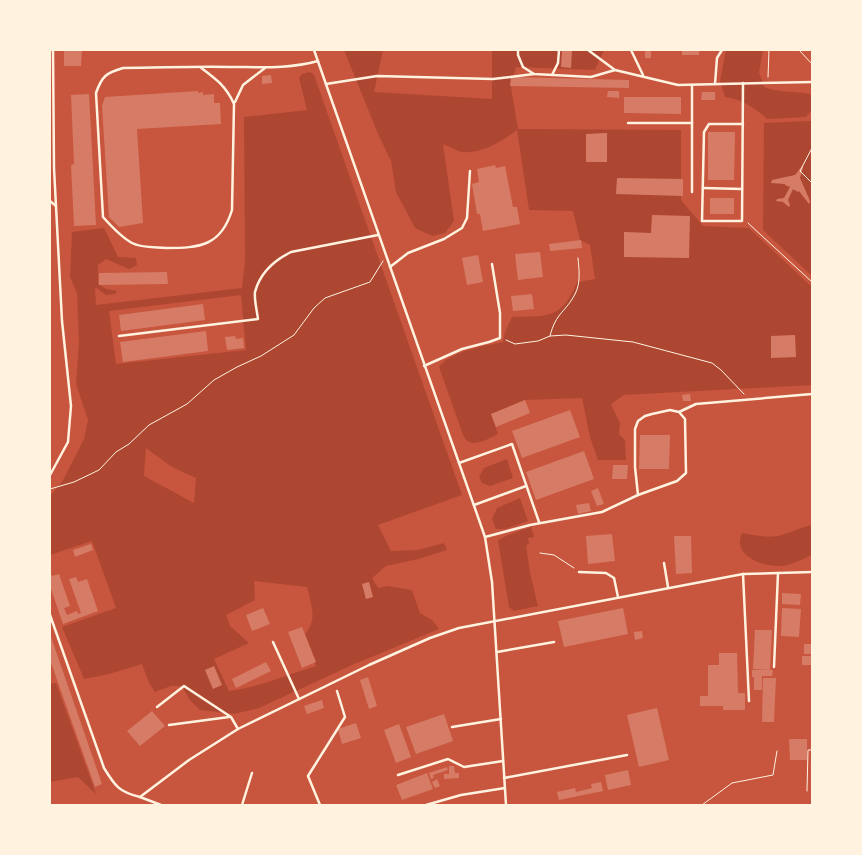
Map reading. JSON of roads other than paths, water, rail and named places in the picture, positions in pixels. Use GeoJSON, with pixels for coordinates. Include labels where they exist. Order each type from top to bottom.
{"type":"FeatureCollection","features":[{"type":"Feature","properties":{"kind":"lane"},"geometry":{"type":"LineString","coordinates":[[50,475],[68,442],[71,406],[62,321],[54,168],[53,50]]}},
{"type":"Feature","properties":{"kind":"lane"},"geometry":{"type":"LineString","coordinates":[[314,50],[485,537],[490,565],[495,620],[506,805]]}},
{"type":"Feature","properties":{"kind":"lane"},"geometry":{"type":"LineString","coordinates":[[518,50],[518,56],[523,66],[534,74]]}},
{"type":"Feature","properties":{"kind":"lane"},"geometry":{"type":"LineString","coordinates":[[552,75],[558,63],[559,50]]}},
{"type":"Feature","properties":{"kind":"lane"},"geometry":{"type":"LineString","coordinates":[[588,50],[615,70]]}},
{"type":"Feature","properties":{"kind":"lane"},"geometry":{"type":"LineString","coordinates":[[631,50],[643,75]]}},
{"type":"Feature","properties":{"kind":"lane"},"geometry":{"type":"LineString","coordinates":[[715,84],[717,58],[722,50]]}},
{"type":"Feature","properties":{"kind":"lane"},"geometry":{"type":"LineString","coordinates":[[265,68],[243,85],[234,104],[232,210],[223,230],[213,240],[203,246],[189,248],[144,246],[132,243],[103,217],[96,93],[100,80],[110,72],[123,68],[200,67],[285,68],[318,61]]}},
{"type":"Feature","properties":{"kind":"lane"},"geometry":{"type":"LineString","coordinates":[[200,67],[217,79],[228,92],[234,104]]}},
{"type":"Feature","properties":{"kind":"lane"},"geometry":{"type":"LineString","coordinates":[[326,84],[378,76],[493,79],[534,74],[591,77],[615,70],[643,75],[678,85],[812,82]]}},
{"type":"Feature","properties":{"kind":"lane"},"geometry":{"type":"LineString","coordinates":[[742,124],[709,124],[704,132],[702,221],[742,221],[743,83]]}},
{"type":"Feature","properties":{"kind":"lane"},"geometry":{"type":"LineString","coordinates":[[692,84],[692,192]]}},
{"type":"Feature","properties":{"kind":"lane"},"geometry":{"type":"LineString","coordinates":[[628,123],[692,123]]}},
{"type":"Feature","properties":{"kind":"lane"},"geometry":{"type":"LineString","coordinates":[[390,267],[408,253],[444,240],[462,228],[467,218],[470,171]]}},
{"type":"Feature","properties":{"kind":"lane"},"geometry":{"type":"LineString","coordinates":[[703,188],[742,189]]}},
{"type":"Feature","properties":{"kind":"lane"},"geometry":{"type":"LineString","coordinates":[[50,201],[56,206]]}},
{"type":"Feature","properties":{"kind":"lane"},"geometry":{"type":"LineString","coordinates":[[119,336],[258,319],[255,293],[263,275],[278,258],[291,252],[378,235]]}},
{"type":"Feature","properties":{"kind":"lane"},"geometry":{"type":"LineString","coordinates":[[424,366],[462,350],[500,338],[500,314],[492,264]]}},
{"type":"Feature","properties":{"kind":"lane"},"geometry":{"type":"LineString","coordinates":[[638,495],[635,467],[635,429],[638,422],[645,416],[670,410],[679,412],[696,404],[748,398],[812,394]]}},
{"type":"Feature","properties":{"kind":"lane"},"geometry":{"type":"LineString","coordinates":[[485,537],[540,523],[602,512],[638,495],[677,481],[686,473],[684,419],[679,412]]}},
{"type":"Feature","properties":{"kind":"lane"},"geometry":{"type":"LineString","coordinates":[[459,463],[512,444],[540,523]]}},
{"type":"Feature","properties":{"kind":"lane"},"geometry":{"type":"LineString","coordinates":[[474,505],[526,486]]}},
{"type":"Feature","properties":{"kind":"lane"},"geometry":{"type":"LineString","coordinates":[[664,563],[668,587]]}},
{"type":"Feature","properties":{"kind":"lane"},"geometry":{"type":"LineString","coordinates":[[579,572],[606,573],[614,578],[618,596]]}},
{"type":"Feature","properties":{"kind":"lane"},"geometry":{"type":"LineString","coordinates":[[140,798],[189,760],[238,728],[430,638],[459,628],[618,596],[743,574],[812,572]]}},
{"type":"Feature","properties":{"kind":"lane"},"geometry":{"type":"LineString","coordinates":[[774,667],[778,573]]}},
{"type":"Feature","properties":{"kind":"lane"},"geometry":{"type":"LineString","coordinates":[[743,574],[749,701]]}},
{"type":"Feature","properties":{"kind":"lane"},"geometry":{"type":"LineString","coordinates":[[50,615],[104,768],[116,788],[129,795],[161,805]]}},
{"type":"Feature","properties":{"kind":"lane"},"geometry":{"type":"LineString","coordinates":[[273,642],[299,699]]}},
{"type":"Feature","properties":{"kind":"lane"},"geometry":{"type":"LineString","coordinates":[[497,652],[554,642]]}},
{"type":"Feature","properties":{"kind":"lane"},"geometry":{"type":"LineString","coordinates":[[157,707],[184,686],[231,717],[238,728]]}},
{"type":"Feature","properties":{"kind":"lane"},"geometry":{"type":"LineString","coordinates":[[320,805],[308,776],[345,717],[337,691]]}},
{"type":"Feature","properties":{"kind":"lane"},"geometry":{"type":"LineString","coordinates":[[169,725],[231,717]]}},
{"type":"Feature","properties":{"kind":"lane"},"geometry":{"type":"LineString","coordinates":[[452,727],[501,719]]}},
{"type":"Feature","properties":{"kind":"lane"},"geometry":{"type":"LineString","coordinates":[[504,778],[627,755]]}},
{"type":"Feature","properties":{"kind":"lane"},"geometry":{"type":"LineString","coordinates":[[398,775],[448,759],[464,768],[503,761]]}},
{"type":"Feature","properties":{"kind":"lane"},"geometry":{"type":"LineString","coordinates":[[242,805],[252,773]]}},
{"type":"Feature","properties":{"kind":"lane"},"geometry":{"type":"LineString","coordinates":[[426,805],[461,795],[505,788]]}}]}
